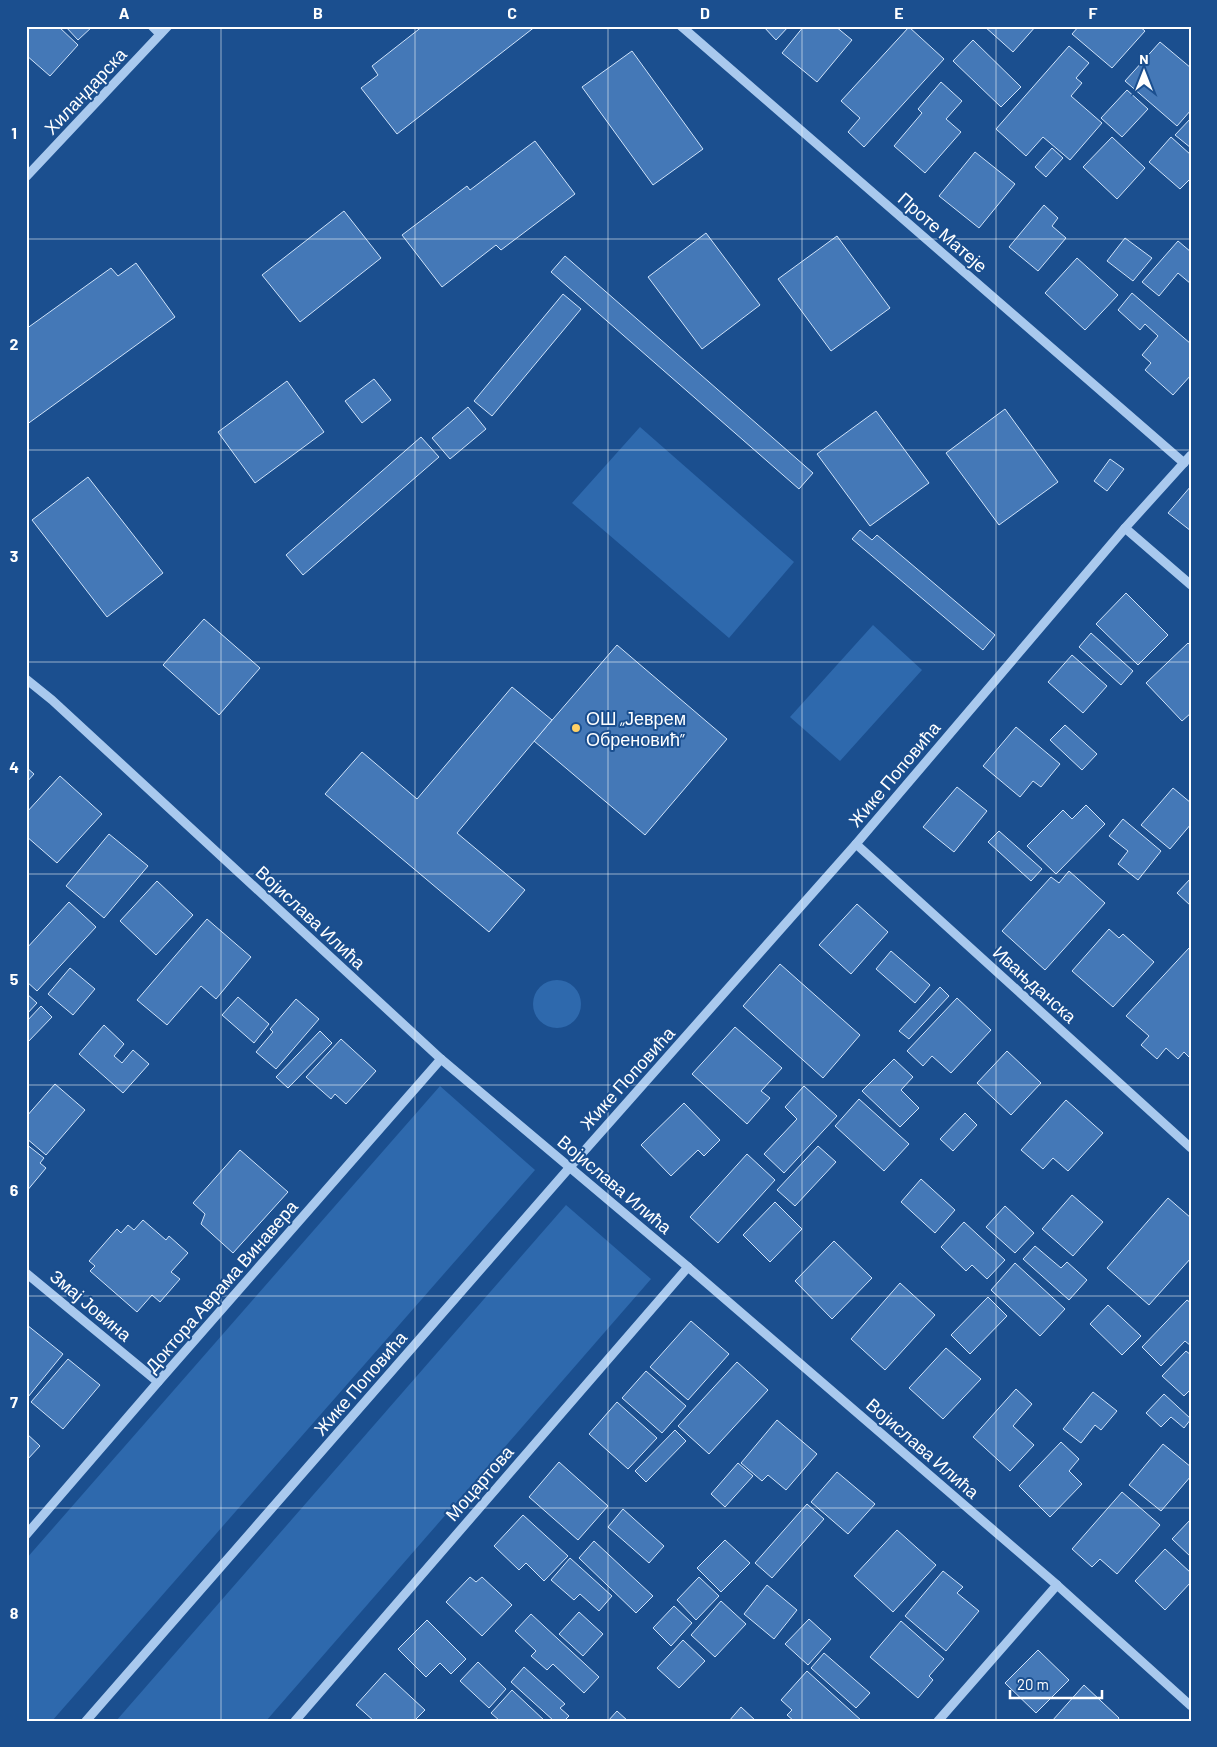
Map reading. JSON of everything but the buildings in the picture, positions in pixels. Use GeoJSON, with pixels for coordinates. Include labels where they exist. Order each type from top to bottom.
{"type":"FeatureCollection","features":[{"type":"Feature","properties":{"kind":"street"},"geometry":{"type":"LineString","coordinates":[[152,26],[160,34]]}},
{"type":"Feature","properties":{"kind":"street","name":"Хиландарска"},"geometry":{"type":"LineString","coordinates":[[26,177],[168,26]]}},
{"type":"Feature","properties":{"kind":"street","name":"Проте Матеје"},"geometry":{"type":"LineString","coordinates":[[680,26],[1184,463]]}},
{"type":"Feature","properties":{"kind":"street","name":"Жике Поповића"},"geometry":{"type":"LineString","coordinates":[[86,1721],[570,1167],[856,844],[1125,528],[1191,455]]}},
{"type":"Feature","properties":{"kind":"street"},"geometry":{"type":"LineString","coordinates":[[1125,528],[1191,585]]}},
{"type":"Feature","properties":{"kind":"street","name":"Војислава Илића"},"geometry":{"type":"LineString","coordinates":[[26,679],[52,700],[441,1059],[688,1267],[1057,1585],[1191,1706]]}},
{"type":"Feature","properties":{"kind":"street","name":"Ивањданска"},"geometry":{"type":"LineString","coordinates":[[856,844],[1191,1148]]}},
{"type":"Feature","properties":{"kind":"street","name":"Доктора Аврама Винавера"},"geometry":{"type":"LineString","coordinates":[[26,1535],[441,1059]]}},
{"type":"Feature","properties":{"kind":"street","name":"Моцартова"},"geometry":{"type":"LineString","coordinates":[[295,1721],[688,1267]]}},
{"type":"Feature","properties":{"kind":"street","name":"Змај Јовина"},"geometry":{"type":"LineString","coordinates":[[26,1273],[158,1382]]}},
{"type":"Feature","properties":{"kind":"street"},"geometry":{"type":"LineString","coordinates":[[938,1721],[1057,1585]]}},
{"type":"Feature","properties":{"kind":"shaded area"},"geometry":{"type":"Polygon","coordinates":[[[640,427],[794,562],[729,638],[572,503],[640,427]]]}},
{"type":"Feature","properties":{"kind":"shaded area"},"geometry":{"type":"Polygon","coordinates":[[[873,625],[922,670],[840,761],[790,717],[873,625]]]}},
{"type":"Feature","properties":{"kind":"shaded area"},"geometry":{"type":"Polygon","coordinates":[[[557,980],[566,982],[574,987],[579,995],[581,1004],[579,1013],[574,1021],[566,1026],[557,1028],[548,1026],[540,1021],[535,1013],[533,1004],[535,995],[540,987],[548,982],[557,980]]]}},
{"type":"Feature","properties":{"kind":"shaded area"},"geometry":{"type":"Polygon","coordinates":[[[440,1086],[535,1170],[52,1721],[26,1721],[26,1559],[440,1086]]]}},
{"type":"Feature","properties":{"kind":"shaded area"},"geometry":{"type":"Polygon","coordinates":[[[566,1205],[651,1279],[266,1721],[116,1721],[566,1205]]]}},
{"type":"Feature","properties":{"kind":"place","name":"ОШ „Јеврем Обреновић”"},"geometry":{"type":"Point","coordinates":[576,728]}}]}
